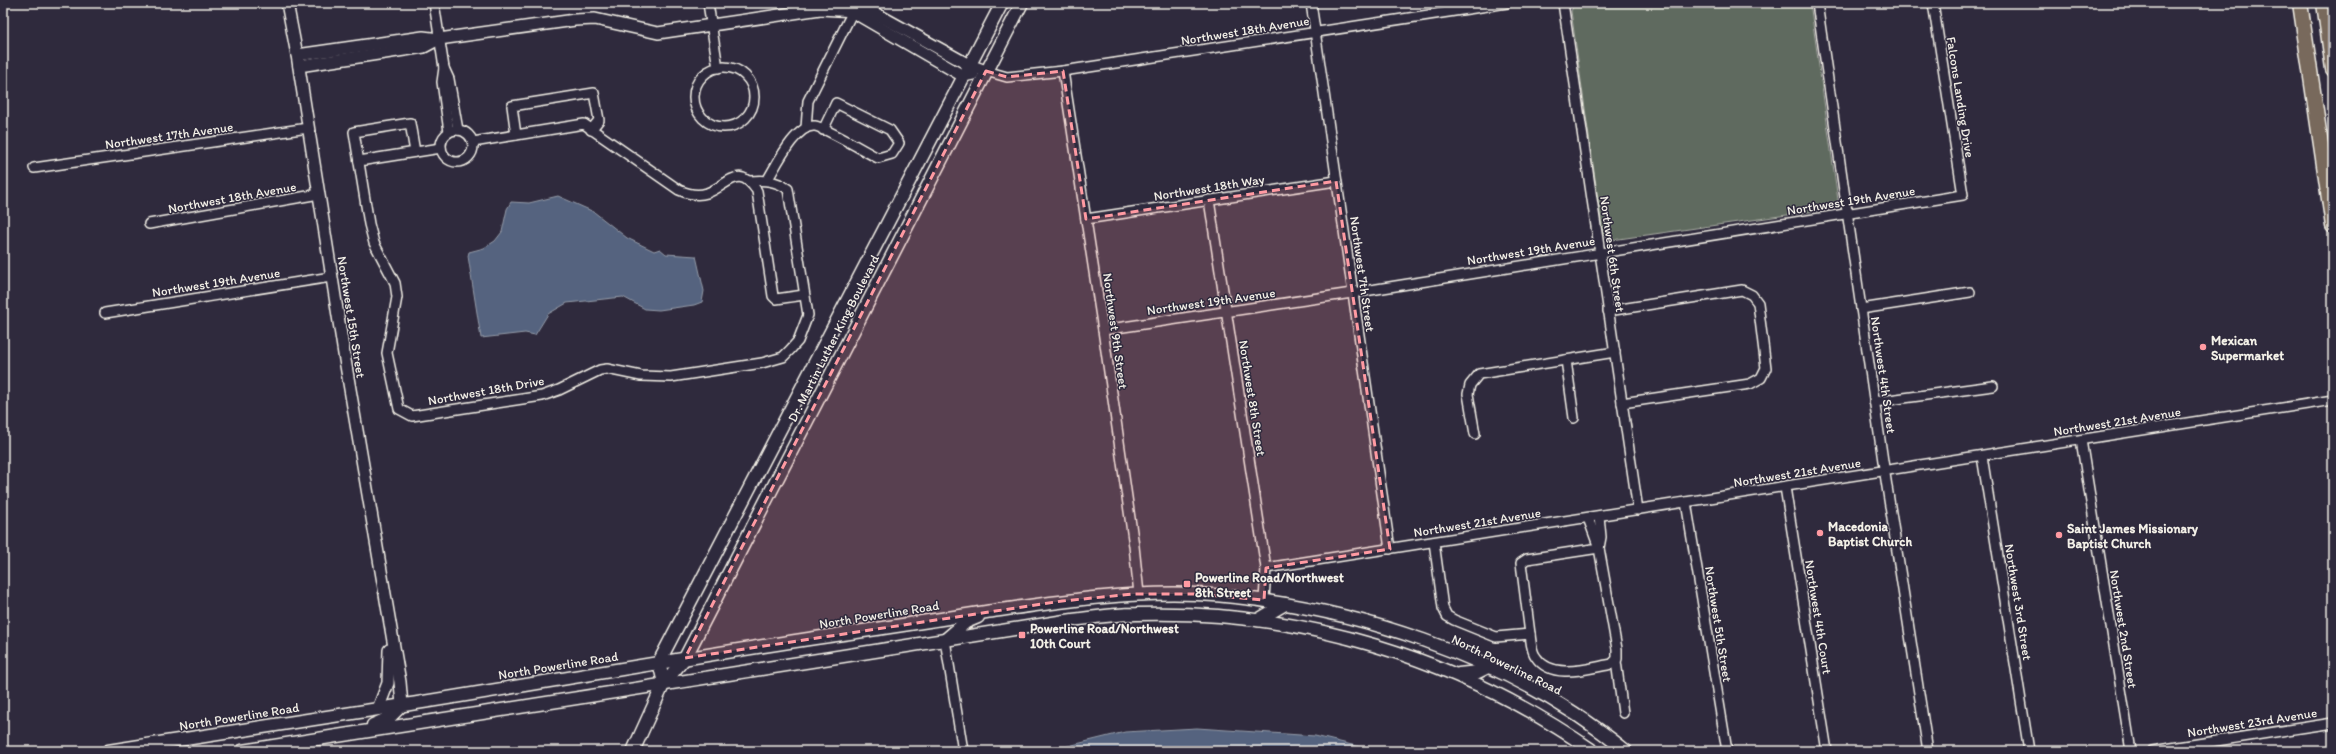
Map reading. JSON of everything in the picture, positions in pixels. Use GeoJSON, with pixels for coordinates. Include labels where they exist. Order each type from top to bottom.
{"type":"FeatureCollection","features":[{"type":"Feature","properties":{"kind":"main road","name":"Dr. Martin Luther King Boulevard"},"geometry":{"type":"LineString","coordinates":[[659,662],[1002,3]]}},
{"type":"Feature","properties":{"kind":"main road","name":"Dr. Martin Luther King Boulevard"},"geometry":{"type":"LineString","coordinates":[[633,751],[664,683],[685,658],[1022,3]]}},
{"type":"Feature","properties":{"kind":"main road"},"geometry":{"type":"LineString","coordinates":[[2300,3],[2333,226]]}},
{"type":"Feature","properties":{"kind":"main road"},"geometry":{"type":"LineString","coordinates":[[2324,3],[2333,69]]}},
{"type":"Feature","properties":{"kind":"main road","name":"North Powerline Road"},"geometry":{"type":"LineString","coordinates":[[108,751],[378,709],[659,662],[987,612],[1062,601],[1139,594],[1196,594],[1264,600],[1354,618],[1404,633],[1465,656],[1513,680],[1565,709],[1626,751]]}},
{"type":"Feature","properties":{"kind":"main road"},"geometry":{"type":"LineString","coordinates":[[1233,618],[1254,611],[1264,600]]}},
{"type":"Feature","properties":{"kind":"main road"},"geometry":{"type":"LineString","coordinates":[[1258,620],[1285,604]]}},
{"type":"Feature","properties":{"kind":"main road"},"geometry":{"type":"LineString","coordinates":[[945,640],[966,622],[987,612]]}},
{"type":"Feature","properties":{"kind":"main road"},"geometry":{"type":"LineString","coordinates":[[242,751],[664,683],[1065,621],[1136,614],[1258,620],[1347,636],[1400,652],[1459,674],[1558,726],[1593,751]]}},
{"type":"Feature","properties":{"kind":"main road"},"geometry":{"type":"LineString","coordinates":[[659,662],[664,683]]}},
{"type":"Feature","properties":{"kind":"main road"},"geometry":{"type":"LineString","coordinates":[[1459,674],[1478,672],[1488,667]]}},
{"type":"Feature","properties":{"kind":"main road"},"geometry":{"type":"LineString","coordinates":[[1484,687],[1496,680],[1513,680]]}},
{"type":"Feature","properties":{"kind":"main road"},"geometry":{"type":"LineString","coordinates":[[409,724],[413,715],[436,699]]}},
{"type":"Feature","properties":{"kind":"main road"},"geometry":{"type":"LineString","coordinates":[[357,732],[389,718],[402,705]]}},
{"type":"Feature","properties":{"kind":"street","name":"Northwest 15th Street"},"geometry":{"type":"LineString","coordinates":[[287,3],[298,61],[331,276],[390,636],[400,682],[402,705]]}},
{"type":"Feature","properties":{"kind":"street"},"geometry":{"type":"LineString","coordinates":[[434,3],[444,68],[442,82],[453,131]]}},
{"type":"Feature","properties":{"kind":"street"},"geometry":{"type":"LineString","coordinates":[[708,3],[718,68]]}},
{"type":"Feature","properties":{"kind":"street","name":"Northwest 7th Street"},"geometry":{"type":"LineString","coordinates":[[1311,3],[1390,549]]}},
{"type":"Feature","properties":{"kind":"street","name":"Northwest 18th Avenue"},"geometry":{"type":"LineString","coordinates":[[986,71],[1007,77],[1063,71],[1507,3]]}},
{"type":"Feature","properties":{"kind":"street","name":"Northwest 6th Street"},"geometry":{"type":"LineString","coordinates":[[1563,3],[1638,510]]}},
{"type":"Feature","properties":{"kind":"street","name":"Northwest 4th Street"},"geometry":{"type":"LineString","coordinates":[[1817,3],[1874,402],[1928,751]]}},
{"type":"Feature","properties":{"kind":"street","name":"Falcons Landing Drive"},"geometry":{"type":"LineString","coordinates":[[1933,3],[1963,195]]}},
{"type":"Feature","properties":{"kind":"street"},"geometry":{"type":"LineString","coordinates":[[298,61],[424,47],[439,39],[575,20],[595,19],[658,33],[820,9],[855,7],[873,12],[969,64],[986,71]]}},
{"type":"Feature","properties":{"kind":"street"},"geometry":{"type":"LineString","coordinates":[[855,7],[963,76],[986,71]]}},
{"type":"Feature","properties":{"kind":"street"},"geometry":{"type":"LineString","coordinates":[[806,128],[808,101],[855,7]]}},
{"type":"Feature","properties":{"kind":"street"},"geometry":{"type":"LineString","coordinates":[[728,67],[738,70],[746,77],[752,91],[752,106],[748,115],[740,122],[731,126],[711,124],[704,119],[695,103],[694,94],[699,81],[709,71],[718,68],[728,67]]}},
{"type":"Feature","properties":{"kind":"street","name":"Northwest 9th Street"},"geometry":{"type":"LineString","coordinates":[[1063,71],[1103,330],[1134,546],[1139,594]]}},
{"type":"Feature","properties":{"kind":"street"},"geometry":{"type":"LineString","coordinates":[[516,135],[512,106],[594,93],[599,120],[592,130]]}},
{"type":"Feature","properties":{"kind":"street"},"geometry":{"type":"LineString","coordinates":[[768,179],[782,154],[806,128],[816,126],[823,130],[878,158],[892,154],[898,143],[890,130],[836,103],[823,130]]}},
{"type":"Feature","properties":{"kind":"street","name":"Northwest 18th Drive"},"geometry":{"type":"LineString","coordinates":[[415,152],[410,123],[354,132],[369,224],[374,243],[396,283],[397,297],[388,353],[395,397],[399,409],[406,414],[412,416],[542,396],[559,390],[600,370],[607,369],[641,376],[661,377],[762,363],[783,357],[798,341],[808,315],[788,189],[779,182],[768,179],[750,180],[738,177],[732,178],[706,193],[686,193],[679,190],[584,124],[473,142]]}},
{"type":"Feature","properties":{"kind":"street","name":"Northwest 17th Avenue"},"geometry":{"type":"LineString","coordinates":[[34,168],[308,128]]}},
{"type":"Feature","properties":{"kind":"street"},"geometry":{"type":"LineString","coordinates":[[453,131],[467,132],[473,142],[470,156],[461,162],[450,161],[445,157],[441,148],[442,140],[453,131]]}},
{"type":"Feature","properties":{"kind":"street"},"geometry":{"type":"LineString","coordinates":[[359,161],[441,148]]}},
{"type":"Feature","properties":{"kind":"street"},"geometry":{"type":"LineString","coordinates":[[750,180],[757,191],[773,296],[776,299],[804,295]]}},
{"type":"Feature","properties":{"kind":"street","name":"Northwest 18th Way"},"geometry":{"type":"LineString","coordinates":[[1086,219],[1336,181]]}},
{"type":"Feature","properties":{"kind":"street","name":"Northwest 18th Avenue"},"geometry":{"type":"LineString","coordinates":[[149,224],[319,194]]}},
{"type":"Feature","properties":{"kind":"street","name":"Northwest 19th Avenue"},"geometry":{"type":"LineString","coordinates":[[1103,330],[1352,293],[1600,252],[1963,195]]}},
{"type":"Feature","properties":{"kind":"street","name":"Northwest 8th Street"},"geometry":{"type":"LineString","coordinates":[[1209,200],[1266,568],[1264,600]]}},
{"type":"Feature","properties":{"kind":"street","name":"Northwest 19th Avenue"},"geometry":{"type":"LineString","coordinates":[[105,313],[331,276]]}},
{"type":"Feature","properties":{"kind":"street"},"geometry":{"type":"LineString","coordinates":[[1608,311],[1742,290],[1752,295],[1758,303],[1766,368],[1761,378],[1750,384],[1622,403]]}},
{"type":"Feature","properties":{"kind":"street"},"geometry":{"type":"LineString","coordinates":[[1861,309],[1970,292]]}},
{"type":"Feature","properties":{"kind":"street"},"geometry":{"type":"LineString","coordinates":[[1475,434],[1468,394],[1470,385],[1479,374],[1615,352]]}},
{"type":"Feature","properties":{"kind":"street"},"geometry":{"type":"LineString","coordinates":[[1566,360],[1574,418]]}},
{"type":"Feature","properties":{"kind":"street"},"geometry":{"type":"LineString","coordinates":[[1874,402],[1992,386]]}},
{"type":"Feature","properties":{"kind":"street","name":"Northwest 21st Avenue"},"geometry":{"type":"LineString","coordinates":[[1266,568],[2333,400]]}},
{"type":"Feature","properties":{"kind":"street","name":"Northwest 2nd Street"},"geometry":{"type":"LineString","coordinates":[[2081,440],[2131,751]]}},
{"type":"Feature","properties":{"kind":"street","name":"Northwest 3rd Street"},"geometry":{"type":"LineString","coordinates":[[1982,456],[2029,751]]}},
{"type":"Feature","properties":{"kind":"street","name":"Northwest 4th Court"},"geometry":{"type":"LineString","coordinates":[[1785,487],[1827,751]]}},
{"type":"Feature","properties":{"kind":"street","name":"Northwest 5th Street"},"geometry":{"type":"LineString","coordinates":[[1686,502],[1727,751]]}},
{"type":"Feature","properties":{"kind":"street"},"geometry":{"type":"LineString","coordinates":[[1598,516],[1602,537],[1599,548]]}},
{"type":"Feature","properties":{"kind":"street"},"geometry":{"type":"LineString","coordinates":[[1588,518],[1599,548],[1617,649],[1616,661],[1623,713]]}},
{"type":"Feature","properties":{"kind":"street"},"geometry":{"type":"LineString","coordinates":[[1434,542],[1443,608],[1447,616],[1496,637],[1530,634]]}},
{"type":"Feature","properties":{"kind":"street"},"geometry":{"type":"LineString","coordinates":[[1599,548],[1527,559],[1521,563],[1530,634],[1536,657],[1556,671],[1612,664],[1616,661]]}},
{"type":"Feature","properties":{"kind":"street","name":"Northwest 15th Street"},"geometry":{"type":"LineString","coordinates":[[378,709],[388,683],[390,636]]}},
{"type":"Feature","properties":{"kind":"street"},"geometry":{"type":"LineString","coordinates":[[945,640],[963,751]]}},
{"type":"Feature","properties":{"kind":"street","name":"Northwest 23rd Avenue"},"geometry":{"type":"LineString","coordinates":[[2152,751],[2333,723]]}},
{"type":"Feature","properties":{"kind":"highlighted area"},"geometry":{"type":"Polygon","coordinates":[[[986,71],[1007,77],[1063,71],[1086,219],[1336,181],[1390,549],[1266,568],[1264,600],[1196,594],[1134,594],[1062,601],[685,658],[986,71]]]}},
{"type":"Feature","properties":{"kind":"green space"},"geometry":{"type":"Polygon","coordinates":[[[1575,3],[1810,3],[1838,200],[1829,209],[1612,240],[1603,234],[1571,11],[1575,3]]]}},
{"type":"Feature","properties":{"kind":"water"},"geometry":{"type":"Polygon","coordinates":[[[558,196],[594,212],[627,238],[654,251],[660,249],[666,254],[696,256],[704,291],[702,302],[694,305],[659,310],[645,309],[623,297],[567,303],[548,314],[535,335],[525,333],[481,338],[468,256],[469,252],[484,248],[495,241],[502,232],[507,209],[511,202],[529,203],[558,196]]]}},
{"type":"Feature","properties":{"kind":"water"},"geometry":{"type":"Polygon","coordinates":[[[1197,728],[1315,736],[1377,751],[1048,751],[1125,732],[1197,728]]]}},
{"type":"Feature","properties":{"kind":"place","name":"Mexican Supermarket"},"geometry":{"type":"Point","coordinates":[2203,347]}},
{"type":"Feature","properties":{"kind":"place","name":"Macedonia Baptist Church"},"geometry":{"type":"Point","coordinates":[1820,533]}},
{"type":"Feature","properties":{"kind":"place","name":"Saint James Missionary Baptist Church"},"geometry":{"type":"Point","coordinates":[2059,535]}},
{"type":"Feature","properties":{"kind":"place","name":"Powerline Road/Northwest 8th Street"},"geometry":{"type":"Point","coordinates":[1187,584]}},
{"type":"Feature","properties":{"kind":"place","name":"Powerline Road/Northwest 10th Court"},"geometry":{"type":"Point","coordinates":[1022,635]}}]}
